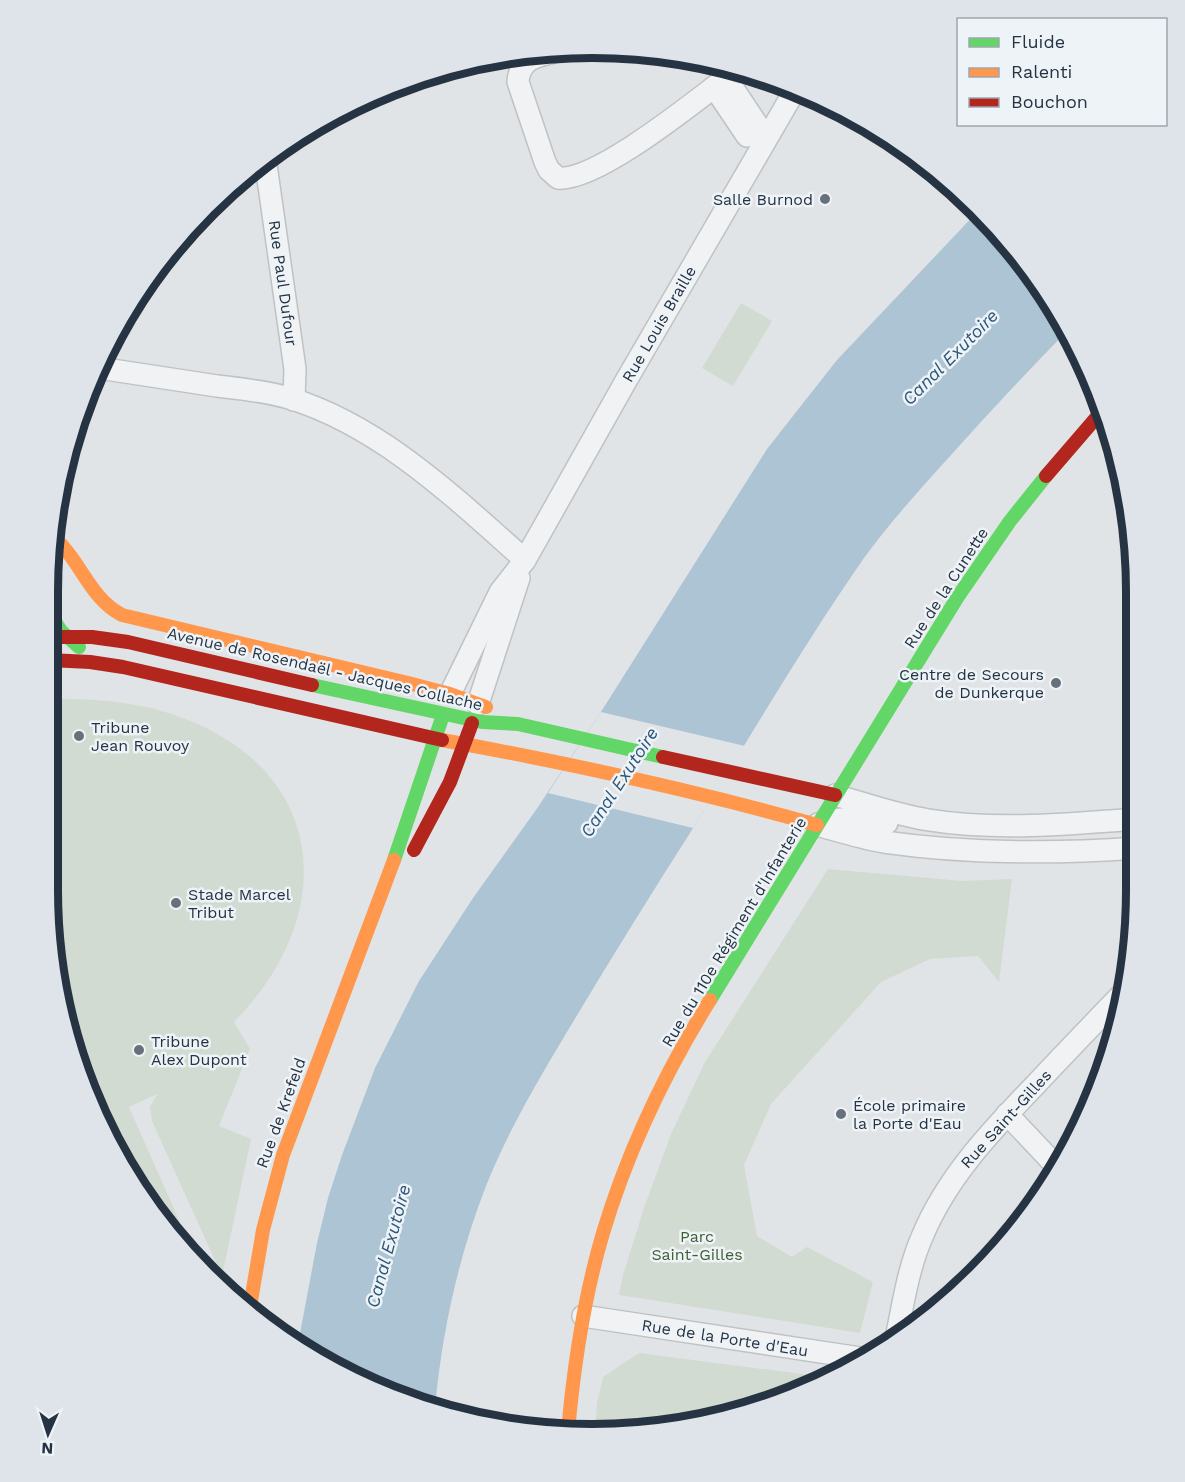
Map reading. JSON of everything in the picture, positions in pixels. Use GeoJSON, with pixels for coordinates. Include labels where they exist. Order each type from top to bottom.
{"type":"FeatureCollection","features":[{"type":"Feature","properties":{"kind":"main road","name":"Rue de la Cunette"},"geometry":{"type":"LineString","coordinates":[[835,795],[978,567],[1044,478],[1097,417]]}},
{"type":"Feature","properties":{"kind":"main road","name":"Avenue de Rosendaël - Jacques Collache"},"geometry":{"type":"LineString","coordinates":[[61,545],[74,559],[89,594],[110,610],[134,619],[450,694],[476,712],[518,724],[835,795]]}},
{"type":"Feature","properties":{"kind":"main road"},"geometry":{"type":"LineString","coordinates":[[58,625],[66,636],[96,658],[123,667],[761,809],[817,825]]}},
{"type":"Feature","properties":{"kind":"main road"},"geometry":{"type":"LineString","coordinates":[[58,643],[76,625]]}},
{"type":"Feature","properties":{"kind":"main road","name":"Avenue de Rosendaël - Jacques Collache"},"geometry":{"type":"LineString","coordinates":[[58,636],[103,638],[128,642],[443,715],[476,712]]}},
{"type":"Feature","properties":{"kind":"main road"},"geometry":{"type":"LineString","coordinates":[[58,660],[123,667]]}},
{"type":"Feature","properties":{"kind":"main road","name":"Rue de Krefeld"},"geometry":{"type":"LineString","coordinates":[[251,1300],[259,1248],[280,1163],[366,937],[450,694]]}},
{"type":"Feature","properties":{"kind":"main road","name":"Rue de Krefeld"},"geometry":{"type":"LineString","coordinates":[[366,937],[445,793],[466,744],[476,712]]}},
{"type":"Feature","properties":{"kind":"main road","name":"Rue du 110e Régiment d'Infanterie"},"geometry":{"type":"LineString","coordinates":[[569,1423],[574,1368],[583,1316],[605,1224],[639,1135],[700,1014],[835,795]]}},
{"type":"Feature","properties":{"kind":"street"},"geometry":{"type":"LineString","coordinates":[[526,63],[519,73],[518,82],[545,162],[552,174],[558,177],[575,177],[609,160],[667,123],[719,76],[762,145]]}},
{"type":"Feature","properties":{"kind":"street","name":"Rue Louis Braille"},"geometry":{"type":"LineString","coordinates":[[450,694],[500,592],[525,560],[791,97]]}},
{"type":"Feature","properties":{"kind":"street","name":"Rue Paul Dufour"},"geometry":{"type":"LineString","coordinates":[[267,169],[295,369],[294,400]]}},
{"type":"Feature","properties":{"kind":"street"},"geometry":{"type":"LineString","coordinates":[[108,369],[268,393],[294,400],[344,421],[400,456],[525,560]]}},
{"type":"Feature","properties":{"kind":"street","name":"Rue Louis Braille"},"geometry":{"type":"LineString","coordinates":[[476,712],[525,560]]}},
{"type":"Feature","properties":{"kind":"street"},"geometry":{"type":"LineString","coordinates":[[835,795],[898,813],[938,821],[999,825],[1126,820]]}},
{"type":"Feature","properties":{"kind":"street"},"geometry":{"type":"LineString","coordinates":[[817,825],[839,818],[858,817],[922,832],[968,837],[1022,833],[1078,823]]}},
{"type":"Feature","properties":{"kind":"street"},"geometry":{"type":"LineString","coordinates":[[817,825],[883,841],[938,847],[1054,853],[1126,849]]}},
{"type":"Feature","properties":{"kind":"street","name":"Rue Saint-Gilles"},"geometry":{"type":"LineString","coordinates":[[898,1327],[913,1261],[929,1221],[968,1160],[1007,1114],[1114,1001]]}},
{"type":"Feature","properties":{"kind":"street"},"geometry":{"type":"LineString","coordinates":[[1007,1114],[1052,1162]]}},
{"type":"Feature","properties":{"kind":"street","name":"Rue de la Porte d'Eau"},"geometry":{"type":"LineString","coordinates":[[583,1316],[851,1357]]}},
{"type":"Feature","properties":{"kind":"green space"},"geometry":{"type":"Polygon","coordinates":[[[741,303],[772,321],[733,386],[702,368],[741,303]]]}},
{"type":"Feature","properties":{"kind":"green space","name":"Stade Marcel Tribut"},"geometry":{"type":"Polygon","coordinates":[[[58,699],[117,702],[151,708],[183,718],[232,743],[268,774],[291,811],[303,852],[302,895],[290,939],[267,981],[234,1022],[250,1049],[219,1126],[251,1139],[222,1274],[152,1121],[150,1107],[157,1094],[129,1107],[186,1236],[148,1186],[114,1126],[99,1094],[77,1028],[63,959],[58,890],[58,699]]]}},
{"type":"Feature","properties":{"kind":"green space","name":"Parc Saint-Gilles"},"geometry":{"type":"Polygon","coordinates":[[[828,869],[962,881],[1012,879],[999,982],[978,956],[930,959],[881,982],[771,1104],[744,1165],[757,1236],[792,1257],[807,1247],[873,1282],[860,1333],[619,1295],[644,1208],[671,1134],[705,1062],[828,869]]]}},
{"type":"Feature","properties":{"kind":"green space"},"geometry":{"type":"Polygon","coordinates":[[[639,1353],[813,1375],[764,1395],[697,1413],[662,1419],[596,1424],[597,1403],[603,1377],[639,1353]]]}},
{"type":"Feature","properties":{"kind":"water","name":"Canal Exutoire"},"geometry":{"type":"Polygon","coordinates":[[[972,217],[1016,267],[1037,296],[1061,337],[932,476],[864,558],[797,660],[551,1058],[506,1142],[476,1213],[459,1268],[447,1323],[436,1400],[388,1383],[325,1352],[299,1336],[328,1198],[375,1068],[419,981],[473,898],[536,810],[599,715],[767,449],[837,360],[972,217]]]}},
{"type":"Feature","properties":{"kind":"pier"},"geometry":{"type":"Polygon","coordinates":[[[601,712],[745,746],[693,828],[548,793],[601,712]]]}},
{"type":"Feature","properties":{"kind":"traffic: fast"},"geometry":{"type":"LineString","coordinates":[[710,1000],[957,598],[1010,521],[1046,476]]}},
{"type":"Feature","properties":{"kind":"traffic: fast"},"geometry":{"type":"LineString","coordinates":[[58,626],[79,647]]}},
{"type":"Feature","properties":{"kind":"traffic: fast"},"geometry":{"type":"LineString","coordinates":[[312,685],[482,722],[518,724],[663,757]]}},
{"type":"Feature","properties":{"kind":"traffic: fast"},"geometry":{"type":"LineString","coordinates":[[394,860],[442,718]]}},
{"type":"Feature","properties":{"kind":"traffic: slow"},"geometry":{"type":"LineString","coordinates":[[61,544],[101,599],[122,615],[408,683],[450,694],[486,707]]}},
{"type":"Feature","properties":{"kind":"traffic: slow"},"geometry":{"type":"LineString","coordinates":[[442,740],[631,778],[817,825]]}},
{"type":"Feature","properties":{"kind":"traffic: slow"},"geometry":{"type":"LineString","coordinates":[[251,1300],[263,1230],[283,1155],[394,860]]}},
{"type":"Feature","properties":{"kind":"traffic: slow"},"geometry":{"type":"LineString","coordinates":[[569,1423],[585,1306],[596,1257],[613,1203],[649,1113],[678,1055],[710,1000]]}},
{"type":"Feature","properties":{"kind":"traffic: jam"},"geometry":{"type":"LineString","coordinates":[[1046,476],[1097,417]]}},
{"type":"Feature","properties":{"kind":"traffic: jam"},"geometry":{"type":"LineString","coordinates":[[58,637],[92,637],[128,642],[312,685]]}},
{"type":"Feature","properties":{"kind":"traffic: jam"},"geometry":{"type":"LineString","coordinates":[[58,660],[123,667],[442,740]]}},
{"type":"Feature","properties":{"kind":"traffic: jam"},"geometry":{"type":"LineString","coordinates":[[414,850],[450,782],[472,723]]}},
{"type":"Feature","properties":{"kind":"traffic: jam"},"geometry":{"type":"LineString","coordinates":[[663,757],[835,795]]}},
{"type":"Feature","properties":{"kind":"place","name":"Salle Burnod"},"geometry":{"type":"Point","coordinates":[825,199]}},
{"type":"Feature","properties":{"kind":"place","name":"Centre de Secours de Dunkerque"},"geometry":{"type":"Point","coordinates":[1056,683]}},
{"type":"Feature","properties":{"kind":"place","name":"Tribune Jean Rouvoy"},"geometry":{"type":"Point","coordinates":[79,736]}},
{"type":"Feature","properties":{"kind":"place","name":"Stade Marcel Tribut"},"geometry":{"type":"Point","coordinates":[176,903]}},
{"type":"Feature","properties":{"kind":"place","name":"Tribune Alex Dupont"},"geometry":{"type":"Point","coordinates":[139,1050]}},
{"type":"Feature","properties":{"kind":"place","name":"École primaire la Porte d'Eau"},"geometry":{"type":"Point","coordinates":[841,1114]}}]}
